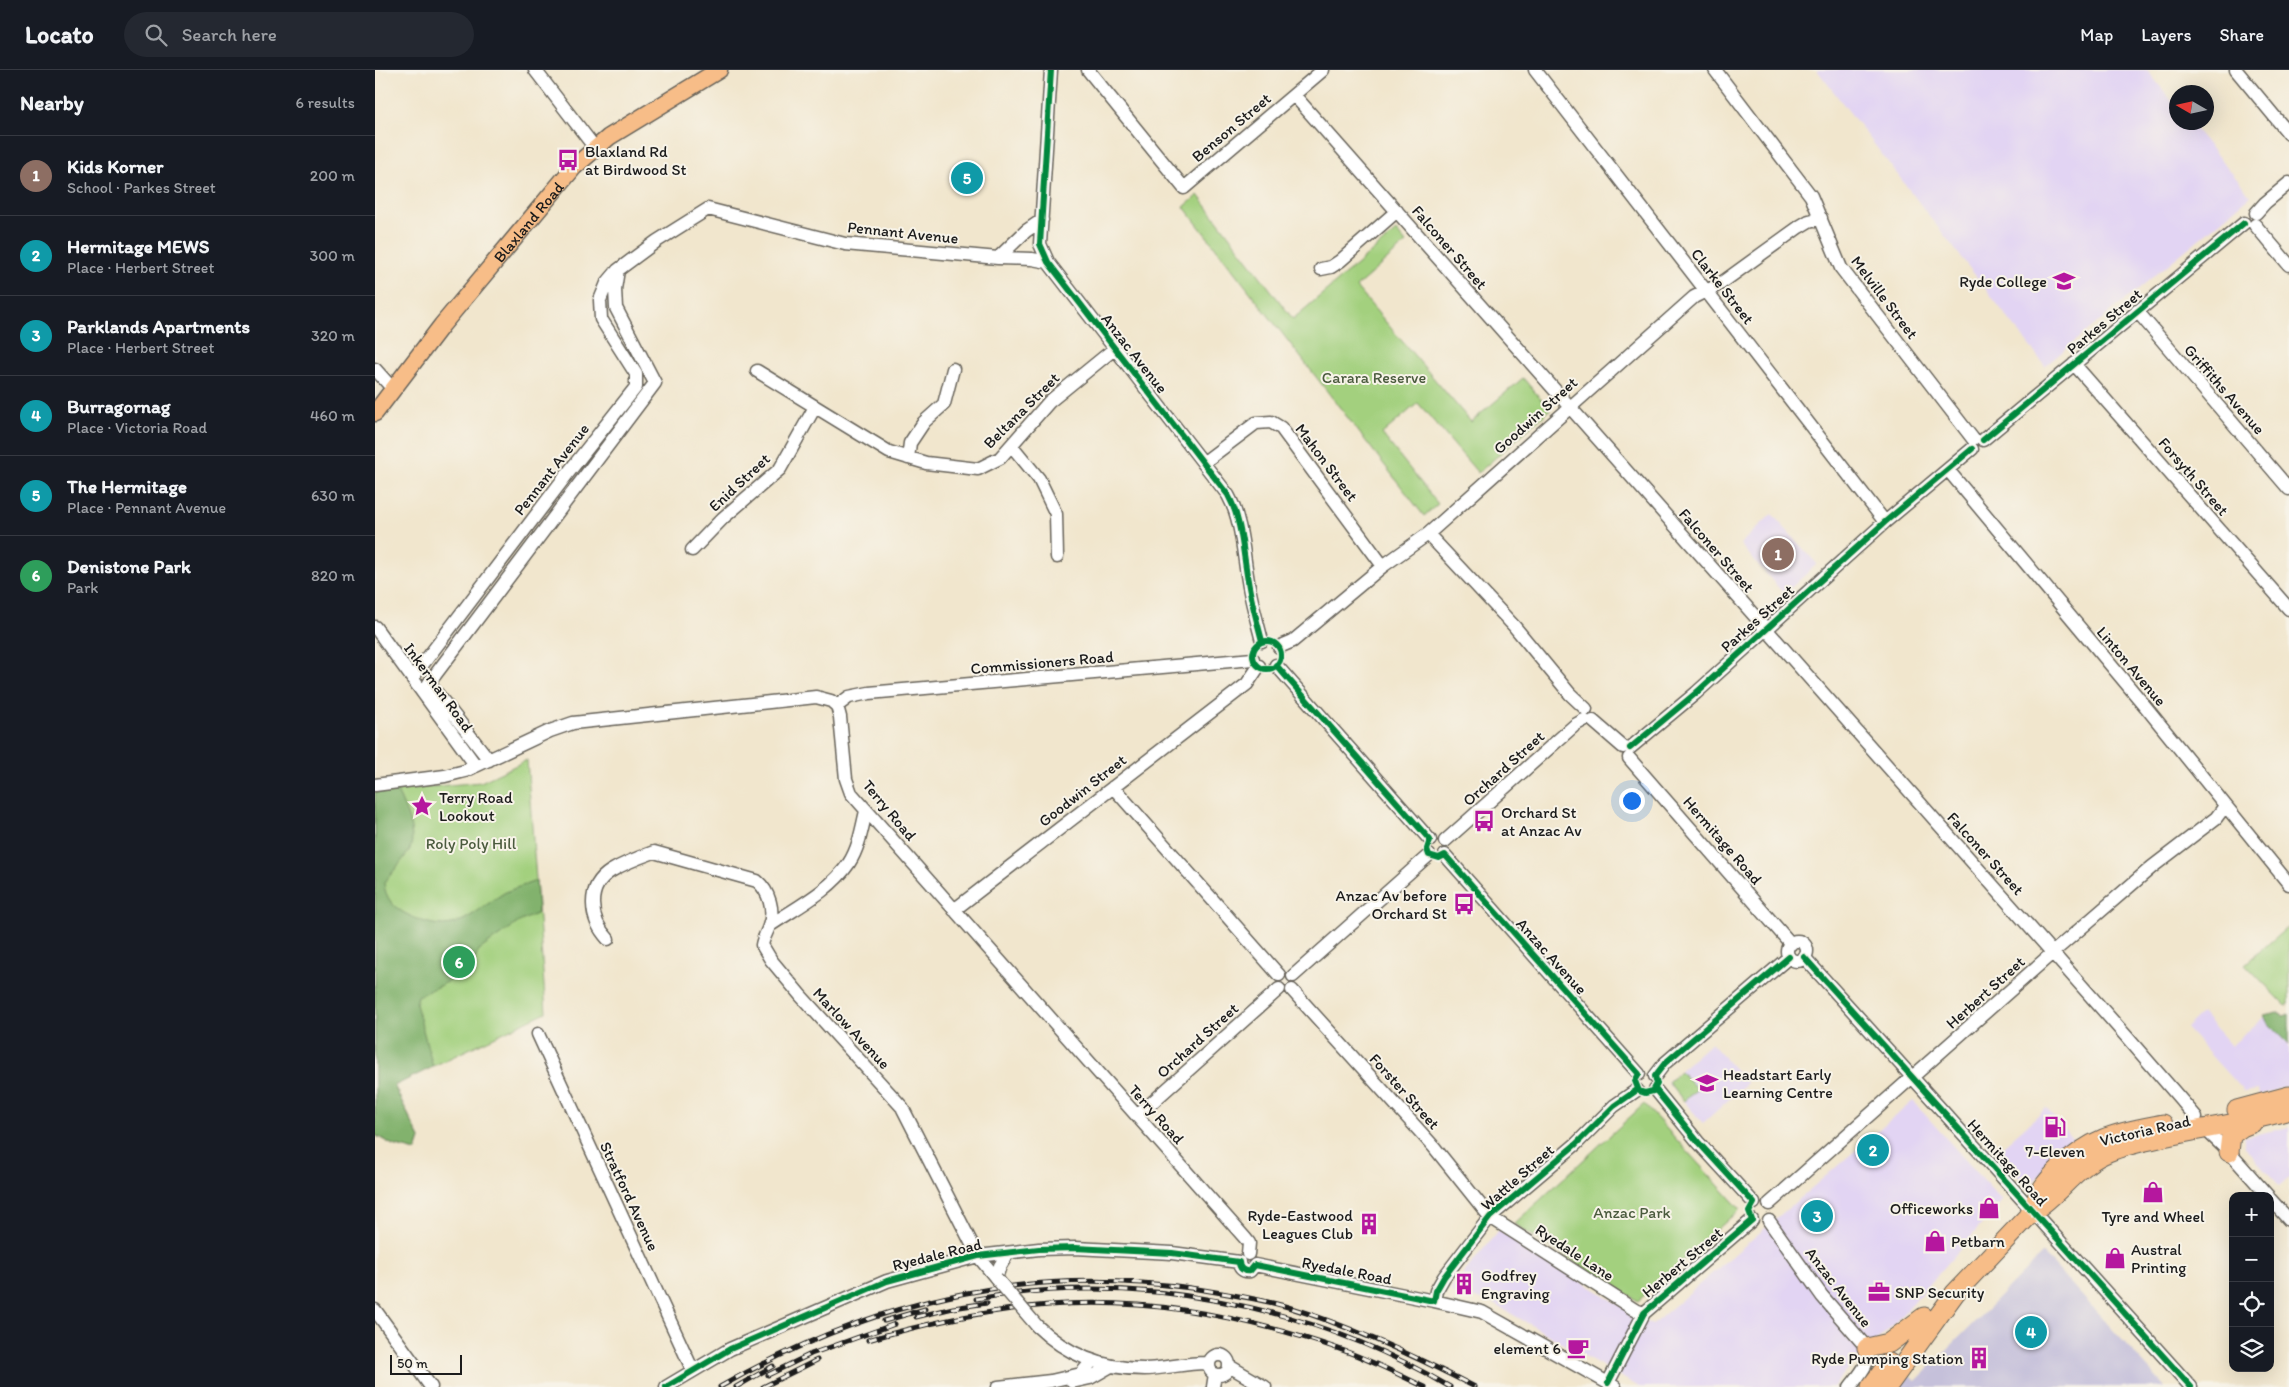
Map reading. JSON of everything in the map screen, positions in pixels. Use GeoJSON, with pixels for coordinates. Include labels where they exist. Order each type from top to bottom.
{"type":"FeatureCollection","features":[{"type":"Feature","properties":{"kind":"highway","name":"Victoria Road"},"geometry":{"type":"LineString","coordinates":[[2199,1122],[2289,1096]]}},
{"type":"Feature","properties":{"kind":"highway","name":"Victoria Road"},"geometry":{"type":"LineString","coordinates":[[1887,1387],[1955,1293],[2033,1210],[2037,1194],[2071,1158],[2095,1141],[2115,1134],[2199,1122],[2269,1116],[2289,1110]]}},
{"type":"Feature","properties":{"kind":"highway"},"geometry":{"type":"LineString","coordinates":[[2229,1152],[2231,1135],[2242,1127],[2269,1116]]}},
{"type":"Feature","properties":{"kind":"highway","name":"Victoria Road"},"geometry":{"type":"LineString","coordinates":[[1871,1387],[1924,1317],[1955,1293]]}},
{"type":"Feature","properties":{"kind":"highway"},"geometry":{"type":"LineString","coordinates":[[1867,1348],[1889,1343],[1924,1317]]}},
{"type":"Feature","properties":{"kind":"main road","name":"Blaxland Road"},"geometry":{"type":"LineString","coordinates":[[375,413],[393,388],[558,185],[595,148],[719,70]]}},
{"type":"Feature","properties":{"kind":"street"},"geometry":{"type":"LineString","coordinates":[[535,70],[595,148]]}},
{"type":"Feature","properties":{"kind":"street","name":"Anzac Avenue"},"geometry":{"type":"LineString","coordinates":[[1051,70],[1041,244],[1047,262],[1234,505],[1248,584],[1262,641]]}},
{"type":"Feature","properties":{"kind":"street","name":"Benson Street"},"geometry":{"type":"LineString","coordinates":[[1088,70],[1183,188],[1323,70]]}},
{"type":"Feature","properties":{"kind":"street","name":"Clarke Street"},"geometry":{"type":"LineString","coordinates":[[1535,70],[1885,522]]}},
{"type":"Feature","properties":{"kind":"street","name":"Melville Street"},"geometry":{"type":"LineString","coordinates":[[1715,70],[1811,196],[1841,268],[1976,443]]}},
{"type":"Feature","properties":{"kind":"street"},"geometry":{"type":"LineString","coordinates":[[2236,70],[2289,134]]}},
{"type":"Feature","properties":{"kind":"street","name":"Falconer Street"},"geometry":{"type":"LineString","coordinates":[[1294,95],[2053,953],[2199,1122],[2229,1152],[2264,1192]]}},
{"type":"Feature","properties":{"kind":"street","name":"Parkes Street"},"geometry":{"type":"LineString","coordinates":[[1627,751],[1696,692],[1885,522],[1948,470],[1976,443],[2251,220],[2265,203],[2289,183]]}},
{"type":"Feature","properties":{"kind":"street","name":"Pennant Avenue"},"geometry":{"type":"LineString","coordinates":[[413,677],[636,387],[636,374],[601,319],[600,300],[607,283],[617,270],[657,241],[709,209],[845,244],[998,258],[1032,259],[1047,262]]}},
{"type":"Feature","properties":{"kind":"street"},"geometry":{"type":"LineString","coordinates":[[1321,269],[1331,267],[1339,262],[1397,211]]}},
{"type":"Feature","properties":{"kind":"street","name":"Goodwin Street"},"geometry":{"type":"LineString","coordinates":[[1279,647],[1293,640],[1383,566],[1429,534],[1569,406],[1682,307],[1720,284],[1809,221],[1821,218]]}},
{"type":"Feature","properties":{"kind":"street"},"geometry":{"type":"LineString","coordinates":[[998,258],[1026,231],[1042,220]]}},
{"type":"Feature","properties":{"kind":"street"},"geometry":{"type":"LineString","coordinates":[[2251,220],[2289,265]]}},
{"type":"Feature","properties":{"kind":"street","name":"Pennant Avenue"},"geometry":{"type":"LineString","coordinates":[[429,683],[655,383],[616,308],[617,270]]}},
{"type":"Feature","properties":{"kind":"street","name":"Griffiths Avenue"},"geometry":{"type":"LineString","coordinates":[[2137,311],[2289,489]]}},
{"type":"Feature","properties":{"kind":"street","name":"Beltana Street"},"geometry":{"type":"LineString","coordinates":[[757,371],[889,452],[926,463],[979,469],[1000,458],[1049,402],[1114,349]]}},
{"type":"Feature","properties":{"kind":"street","name":"Forsyth Street"},"geometry":{"type":"LineString","coordinates":[[2074,364],[2289,609]]}},
{"type":"Feature","properties":{"kind":"street"},"geometry":{"type":"LineString","coordinates":[[907,458],[910,443],[919,429],[944,404],[953,369]]}},
{"type":"Feature","properties":{"kind":"street"},"geometry":{"type":"LineString","coordinates":[[375,371],[393,388]]}},
{"type":"Feature","properties":{"kind":"street","name":"Enid Street"},"geometry":{"type":"LineString","coordinates":[[692,550],[723,518],[780,469],[815,407]]}},
{"type":"Feature","properties":{"kind":"street","name":"Mahon Street"},"geometry":{"type":"LineString","coordinates":[[1203,463],[1256,423],[1271,422],[1281,428],[1383,566]]}},
{"type":"Feature","properties":{"kind":"street"},"geometry":{"type":"LineString","coordinates":[[1012,446],[1039,478],[1056,514],[1057,557]]}},
{"type":"Feature","properties":{"kind":"street","name":"Linton Avenue"},"geometry":{"type":"LineString","coordinates":[[1948,470],[2145,706],[2289,884]]}},
{"type":"Feature","properties":{"kind":"street","name":"Hermitage Road"},"geometry":{"type":"LineString","coordinates":[[1429,534],[1513,626],[1588,717],[1627,751],[1791,944]]}},
{"type":"Feature","properties":{"kind":"street","name":"Inkerman Road"},"geometry":{"type":"LineString","coordinates":[[375,627],[476,766]]}},
{"type":"Feature","properties":{"kind":"street"},"geometry":{"type":"LineString","coordinates":[[1262,641],[1271,641],[1279,647],[1280,659],[1276,665],[1268,669],[1256,662],[1254,648],[1262,641]]}},
{"type":"Feature","properties":{"kind":"street","name":"Goodwin Street"},"geometry":{"type":"LineString","coordinates":[[1230,696],[1245,677],[1242,666],[1231,662]]}},
{"type":"Feature","properties":{"kind":"street","name":"Commissioners Road"},"geometry":{"type":"LineString","coordinates":[[837,706],[849,697],[869,692],[1231,662],[1256,662]]}},
{"type":"Feature","properties":{"kind":"street","name":"Goodwin Street"},"geometry":{"type":"LineString","coordinates":[[955,910],[1247,684],[1256,662]]}},
{"type":"Feature","properties":{"kind":"street"},"geometry":{"type":"LineString","coordinates":[[1276,665],[1430,840]]}},
{"type":"Feature","properties":{"kind":"street","name":"Inkerman Road"},"geometry":{"type":"LineString","coordinates":[[429,683],[489,760]]}},
{"type":"Feature","properties":{"kind":"street"},"geometry":{"type":"LineString","coordinates":[[375,785],[445,776],[465,771],[550,731],[573,723],[816,697],[831,701],[837,706]]}},
{"type":"Feature","properties":{"kind":"street","name":"Terry Road"},"geometry":{"type":"LineString","coordinates":[[837,706],[840,717],[846,778],[851,793],[1245,1238],[1249,1243],[1243,1258],[1255,1258],[1255,1265]]}},
{"type":"Feature","properties":{"kind":"street","name":"Orchard Street"},"geometry":{"type":"LineString","coordinates":[[1445,841],[1575,725],[1588,717]]}},
{"type":"Feature","properties":{"kind":"street"},"geometry":{"type":"LineString","coordinates":[[1113,787],[1279,975]]}},
{"type":"Feature","properties":{"kind":"street","name":"Herbert Street"},"geometry":{"type":"LineString","coordinates":[[1769,1204],[2152,867],[2215,818],[2225,806]]}},
{"type":"Feature","properties":{"kind":"street"},"geometry":{"type":"LineString","coordinates":[[769,926],[826,889],[849,862],[859,840],[866,811]]}},
{"type":"Feature","properties":{"kind":"street"},"geometry":{"type":"LineString","coordinates":[[1429,855],[1439,858],[1445,855],[1448,847],[1445,841],[1440,838],[1430,840]]}},
{"type":"Feature","properties":{"kind":"street"},"geometry":{"type":"LineString","coordinates":[[1429,855],[1427,849],[1430,840]]}},
{"type":"Feature","properties":{"kind":"street","name":"Marlow Avenue"},"geometry":{"type":"LineString","coordinates":[[608,939],[598,929],[592,909],[596,887],[609,872],[654,852],[757,881],[766,888],[770,904],[769,926],[764,934],[762,945],[771,960],[807,1003],[902,1107],[978,1256],[1037,1326],[1061,1346],[1101,1364]]}},
{"type":"Feature","properties":{"kind":"street"},"geometry":{"type":"LineString","coordinates":[[1293,976],[1429,855]]}},
{"type":"Feature","properties":{"kind":"street","name":"Anzac Avenue"},"geometry":{"type":"LineString","coordinates":[[1445,855],[1639,1074]]}},
{"type":"Feature","properties":{"kind":"street"},"geometry":{"type":"LineString","coordinates":[[1798,942],[1803,944],[1806,949],[1804,957],[1796,961],[1789,957],[1787,951],[1791,944],[1798,942]]}},
{"type":"Feature","properties":{"kind":"street"},"geometry":{"type":"LineString","coordinates":[[1655,1076],[1665,1063],[1789,957]]}},
{"type":"Feature","properties":{"kind":"street","name":"Hermitage Road"},"geometry":{"type":"LineString","coordinates":[[1804,957],[2191,1387]]}},
{"type":"Feature","properties":{"kind":"street"},"geometry":{"type":"LineString","coordinates":[[1287,972],[1293,976],[1295,984],[1292,990],[1286,992],[1279,989],[1276,982],[1279,975],[1287,972]]}},
{"type":"Feature","properties":{"kind":"street","name":"Orchard Street"},"geometry":{"type":"LineString","coordinates":[[1137,1116],[1279,989]]}},
{"type":"Feature","properties":{"kind":"street","name":"Forster Street"},"geometry":{"type":"LineString","coordinates":[[1292,990],[1434,1148],[1490,1217]]}},
{"type":"Feature","properties":{"kind":"street","name":"Stratford Avenue"},"geometry":{"type":"LineString","coordinates":[[538,1034],[693,1371]]}},
{"type":"Feature","properties":{"kind":"street"},"geometry":{"type":"LineString","coordinates":[[1645,1071],[1655,1076],[1657,1084],[1655,1089],[1645,1094],[1637,1090],[1635,1081],[1639,1074],[1645,1071]]}},
{"type":"Feature","properties":{"kind":"street"},"geometry":{"type":"LineString","coordinates":[[1655,1089],[1698,1142],[1754,1203]]}},
{"type":"Feature","properties":{"kind":"street","name":"Wattle Street"},"geometry":{"type":"LineString","coordinates":[[1434,1301],[1436,1291],[1444,1277],[1490,1217],[1576,1144],[1614,1106],[1637,1090]]}},
{"type":"Feature","properties":{"kind":"street"},"geometry":{"type":"LineString","coordinates":[[1762,1200],[1769,1204],[1773,1215],[1769,1221],[1758,1224],[1752,1220],[1749,1212],[1754,1203],[1762,1200]]}},
{"type":"Feature","properties":{"kind":"street"},"geometry":{"type":"LineString","coordinates":[[2274,1203],[2289,1220]]}},
{"type":"Feature","properties":{"kind":"street","name":"Ryedale Lane"},"geometry":{"type":"LineString","coordinates":[[1490,1217],[1635,1310],[1644,1313]]}},
{"type":"Feature","properties":{"kind":"street","name":"Herbert Street"},"geometry":{"type":"LineString","coordinates":[[1611,1385],[1644,1313],[1752,1220]]}},
{"type":"Feature","properties":{"kind":"street","name":"Anzac Avenue"},"geometry":{"type":"LineString","coordinates":[[1769,1221],[1822,1296],[1867,1348]]}},
{"type":"Feature","properties":{"kind":"street","name":"Ryedale Road"},"geometry":{"type":"LineString","coordinates":[[666,1387],[730,1349],[887,1281],[978,1256],[1039,1249],[1101,1249],[1243,1258]]}},
{"type":"Feature","properties":{"kind":"street"},"geometry":{"type":"LineString","coordinates":[[996,1278],[1000,1266],[1008,1253]]}},
{"type":"Feature","properties":{"kind":"street","name":"Ryedale Road"},"geometry":{"type":"LineString","coordinates":[[1255,1265],[1473,1309],[1489,1316],[1611,1385]]}},
{"type":"Feature","properties":{"kind":"street"},"geometry":{"type":"LineString","coordinates":[[375,1310],[431,1387]]}},
{"type":"Feature","properties":{"kind":"street"},"geometry":{"type":"LineString","coordinates":[[1850,1387],[1865,1367],[1868,1358],[1867,1348]]}},
{"type":"Feature","properties":{"kind":"street"},"geometry":{"type":"LineString","coordinates":[[1051,1381],[1081,1374],[1101,1364],[1212,1375],[1225,1374],[1229,1366],[1229,1360],[1220,1355],[1213,1357],[1212,1375]]}},
{"type":"Feature","properties":{"kind":"street"},"geometry":{"type":"LineString","coordinates":[[998,1387],[1051,1381],[1081,1381],[1090,1378],[1101,1364]]}},
{"type":"Feature","properties":{"kind":"street"},"geometry":{"type":"LineString","coordinates":[[1229,1366],[1265,1387]]}},
{"type":"Feature","properties":{"kind":"shaded area","name":"Ryde College"},"geometry":{"type":"Polygon","coordinates":[[[1817,70],[2147,70],[2169,97],[2169,130],[2196,130],[2251,196],[2045,366],[1817,70]]]}},
{"type":"Feature","properties":{"kind":"shaded area"},"geometry":{"type":"Polygon","coordinates":[[[1772,514],[1817,564],[1784,594],[1740,544],[1772,514]]]}},
{"type":"Feature","properties":{"kind":"shaded area"},"geometry":{"type":"Polygon","coordinates":[[[2202,1013],[2231,1046],[2264,1017],[2289,1045],[2289,1085],[2259,1096],[2258,1090],[2244,1092],[2186,1028],[2202,1013]]]}},
{"type":"Feature","properties":{"kind":"shaded area","name":"Headstart Early Learning Centre"},"geometry":{"type":"Polygon","coordinates":[[[1711,1043],[1747,1083],[1703,1123],[1667,1082],[1711,1043]]]}},
{"type":"Feature","properties":{"kind":"shaded area"},"geometry":{"type":"Polygon","coordinates":[[[1913,1101],[2002,1201],[1922,1293],[1889,1329],[1853,1363],[1833,1387],[1639,1387],[1496,1305],[1452,1293],[1451,1289],[1499,1230],[1652,1325],[1913,1101]]]}},
{"type":"Feature","properties":{"kind":"shaded area"},"geometry":{"type":"Polygon","coordinates":[[[2046,1108],[2075,1141],[2032,1183],[2025,1182],[2000,1154],[2001,1148],[2046,1108]]]}},
{"type":"Feature","properties":{"kind":"shaded area"},"geometry":{"type":"Polygon","coordinates":[[[2289,1127],[2289,1178],[2280,1186],[2244,1147],[2244,1137],[2289,1127]]]}},
{"type":"Feature","properties":{"kind":"shaded area"},"geometry":{"type":"Polygon","coordinates":[[[2043,1253],[2165,1387],[1898,1387],[1908,1375],[1916,1381],[2043,1253]]]}},
{"type":"Feature","properties":{"kind":"green space","name":"Carara Reserve"},"geometry":{"type":"Polygon","coordinates":[[[1198,195],[1293,319],[1396,231],[1406,243],[1356,287],[1471,422],[1523,378],[1550,410],[1478,473],[1418,403],[1382,434],[1438,504],[1424,516],[1184,207],[1198,195]]]}},
{"type":"Feature","properties":{"kind":"green space","name":"Roly Poly Hill"},"geometry":{"type":"Polygon","coordinates":[[[527,760],[546,1012],[394,1085],[420,1139],[416,1151],[393,1145],[375,1135],[375,792],[481,782],[527,760]]]}},
{"type":"Feature","properties":{"kind":"green space"},"geometry":{"type":"Polygon","coordinates":[[[396,789],[408,818],[412,834],[410,849],[384,883],[388,898],[398,909],[424,922],[437,925],[459,922],[504,893],[536,881],[538,913],[519,922],[479,950],[472,966],[462,975],[418,996],[416,1004],[433,1067],[394,1086],[420,1139],[416,1151],[393,1145],[375,1135],[375,792],[396,789]]]}},
{"type":"Feature","properties":{"kind":"green space"},"geometry":{"type":"Polygon","coordinates":[[[2289,926],[2289,1004],[2286,1006],[2245,964],[2289,926]]]}},
{"type":"Feature","properties":{"kind":"green space"},"geometry":{"type":"Polygon","coordinates":[[[2277,1012],[2284,1016],[2289,1014],[2289,1044],[2267,1022],[2264,1015],[2277,1012]]]}},
{"type":"Feature","properties":{"kind":"green space"},"geometry":{"type":"Polygon","coordinates":[[[1680,1071],[1697,1089],[1684,1101],[1668,1082],[1680,1071]]]}},
{"type":"Feature","properties":{"kind":"green space","name":"Anzac Park"},"geometry":{"type":"Polygon","coordinates":[[[1644,1104],[1740,1209],[1638,1301],[1514,1224],[1644,1104]]]}},
{"type":"Feature","properties":{"kind":"railway"},"geometry":{"type":"LineString","coordinates":[[720,1387],[776,1357],[832,1332],[889,1312],[947,1297],[1006,1287],[1066,1282],[1128,1282],[1191,1288],[1240,1296],[1288,1307],[1360,1333],[1407,1353],[1475,1387]]}},
{"type":"Feature","properties":{"kind":"railway"},"geometry":{"type":"LineString","coordinates":[[976,1299],[1037,1291],[1098,1289],[1160,1293],[1221,1301],[1281,1315],[1340,1334],[1396,1358],[1450,1387]]}},
{"type":"Feature","properties":{"kind":"railway"},"geometry":{"type":"LineString","coordinates":[[916,1317],[953,1308],[987,1303]]}},
{"type":"Feature","properties":{"kind":"railway"},"geometry":{"type":"LineString","coordinates":[[868,1340],[958,1318],[1026,1307],[1086,1303],[1160,1307],[1233,1319],[1304,1338],[1361,1357],[1425,1387]]}},
{"type":"Feature","properties":{"kind":"railway"},"geometry":{"type":"LineString","coordinates":[[884,1321],[925,1309]]}},
{"type":"Feature","properties":{"kind":"railway"},"geometry":{"type":"LineString","coordinates":[[768,1375],[811,1354],[895,1324]]}},
{"type":"Feature","properties":{"kind":"railway"},"geometry":{"type":"LineString","coordinates":[[763,1387],[817,1360]]}},
{"type":"Feature","properties":{"kind":"railway"},"geometry":{"type":"LineString","coordinates":[[736,1387],[773,1366]]}},
{"type":"Feature","properties":{"kind":"cycle path"},"geometry":{"type":"LineString","coordinates":[[1051,70],[1040,244],[1048,262],[1228,495],[1239,526],[1252,604],[1262,641]]}},
{"type":"Feature","properties":{"kind":"cycle path"},"geometry":{"type":"LineString","coordinates":[[1983,440],[2244,223]]}},
{"type":"Feature","properties":{"kind":"cycle path"},"geometry":{"type":"LineString","coordinates":[[1630,748],[1696,693],[1885,522],[1972,449]]}},
{"type":"Feature","properties":{"kind":"cycle path"},"geometry":{"type":"LineString","coordinates":[[1267,641],[1277,645],[1281,655],[1277,665],[1267,669],[1257,665],[1253,655],[1257,645],[1267,641]]}},
{"type":"Feature","properties":{"kind":"cycle path"},"geometry":{"type":"LineString","coordinates":[[1276,665],[1430,840],[1427,849],[1429,855],[1439,858],[1445,855],[1639,1074],[1635,1081],[1639,1091],[1645,1093],[1653,1091],[1657,1084],[1655,1076],[1665,1063],[1789,957]]}},
{"type":"Feature","properties":{"kind":"cycle path"},"geometry":{"type":"LineString","coordinates":[[1804,957],[2191,1387]]}},
{"type":"Feature","properties":{"kind":"cycle path"},"geometry":{"type":"LineString","coordinates":[[1608,1383],[1644,1313],[1752,1220],[1749,1212],[1754,1203],[1698,1142],[1655,1089]]}},
{"type":"Feature","properties":{"kind":"cycle path"},"geometry":{"type":"LineString","coordinates":[[666,1387],[730,1349],[887,1281],[978,1256],[1039,1249],[1075,1248],[1172,1253],[1239,1262],[1241,1268],[1245,1271],[1250,1271],[1255,1265],[1434,1301],[1436,1291],[1444,1277],[1490,1217],[1576,1144],[1614,1106],[1637,1090]]}},
{"type":"Feature","properties":{"kind":"place","name":"Blaxland Rd at Birdwood St"},"geometry":{"type":"Point","coordinates":[568,160]}},
{"type":"Feature","properties":{"kind":"place","name":"The Hermitage"},"geometry":{"type":"Point","coordinates":[967,178]}},
{"type":"Feature","properties":{"kind":"place","name":"Ryde College"},"geometry":{"type":"Point","coordinates":[2064,281]}},
{"type":"Feature","properties":{"kind":"place","name":"Kids Korner"},"geometry":{"type":"Point","coordinates":[1778,554]}},
{"type":"Feature","properties":{"kind":"place","name":"Terry Road Lookout"},"geometry":{"type":"Point","coordinates":[422,806]}},
{"type":"Feature","properties":{"kind":"place","name":"Orchard St at Anzac Av"},"geometry":{"type":"Point","coordinates":[1484,821]}},
{"type":"Feature","properties":{"kind":"place","name":"Anzac Av before Orchard St"},"geometry":{"type":"Point","coordinates":[1464,904]}},
{"type":"Feature","properties":{"kind":"place","name":"Denistone Park"},"geometry":{"type":"Point","coordinates":[459,962]}},
{"type":"Feature","properties":{"kind":"place","name":"Headstart Early Learning Centre"},"geometry":{"type":"Point","coordinates":[1707,1083]}},
{"type":"Feature","properties":{"kind":"place","name":"7-Eleven"},"geometry":{"type":"Point","coordinates":[2055,1127]}},
{"type":"Feature","properties":{"kind":"place","name":"Hermitage MEWS"},"geometry":{"type":"Point","coordinates":[1873,1150]}},
{"type":"Feature","properties":{"kind":"place","name":"Tyre and Wheel"},"geometry":{"type":"Point","coordinates":[2153,1192]}},
{"type":"Feature","properties":{"kind":"place","name":"Officeworks"},"geometry":{"type":"Point","coordinates":[1989,1208]}},
{"type":"Feature","properties":{"kind":"place","name":"Parklands Apartments"},"geometry":{"type":"Point","coordinates":[1817,1216]}},
{"type":"Feature","properties":{"kind":"place","name":"Ryde-Eastwood Leagues Club"},"geometry":{"type":"Point","coordinates":[1369,1224]}},
{"type":"Feature","properties":{"kind":"place","name":"Petbarn"},"geometry":{"type":"Point","coordinates":[1935,1241]}},
{"type":"Feature","properties":{"kind":"place","name":"Austral Printing"},"geometry":{"type":"Point","coordinates":[2115,1258]}},
{"type":"Feature","properties":{"kind":"place","name":"Godfrey Engraving"},"geometry":{"type":"Point","coordinates":[1464,1284]}},
{"type":"Feature","properties":{"kind":"place","name":"SNP Security"},"geometry":{"type":"Point","coordinates":[1879,1292]}},
{"type":"Feature","properties":{"kind":"place","name":"Burragornag"},"geometry":{"type":"Point","coordinates":[2031,1332]}},
{"type":"Feature","properties":{"kind":"place","name":"element 6"},"geometry":{"type":"Point","coordinates":[1578,1348]}},
{"type":"Feature","properties":{"kind":"place","name":"Ryde Pumping Station"},"geometry":{"type":"Point","coordinates":[1979,1358]}}]}
